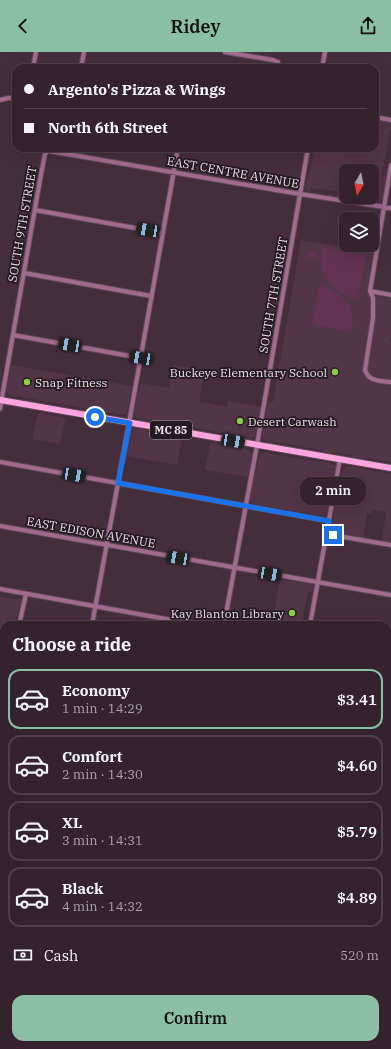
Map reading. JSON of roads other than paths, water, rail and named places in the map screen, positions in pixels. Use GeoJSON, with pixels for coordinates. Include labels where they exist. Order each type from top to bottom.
{"type":"FeatureCollection","features":[{"type":"Feature","properties":{"kind":"main road","name":"MC 85"},"geometry":{"type":"LineString","coordinates":[[1,400],[391,468]]}},
{"type":"Feature","properties":{"kind":"street"},"geometry":{"type":"LineString","coordinates":[[34,64],[36,52]]}},
{"type":"Feature","properties":{"kind":"street"},"geometry":{"type":"LineString","coordinates":[[82,64],[84,52]]}},
{"type":"Feature","properties":{"kind":"street"},"geometry":{"type":"LineString","coordinates":[[225,52],[273,60],[278,62],[278,64]]}},
{"type":"Feature","properties":{"kind":"street"},"geometry":{"type":"LineString","coordinates":[[323,64],[325,52]]}},
{"type":"Feature","properties":{"kind":"street"},"geometry":{"type":"LineString","coordinates":[[0,100],[12,98]]}},
{"type":"Feature","properties":{"kind":"street"},"geometry":{"type":"LineString","coordinates":[[379,118],[391,120]]}},
{"type":"Feature","properties":{"kind":"street","name":"SOUTH 9TH STREET"},"geometry":{"type":"LineString","coordinates":[[0,409],[45,154],[47,152]]}},
{"type":"Feature","properties":{"kind":"street","name":"EAST CENTRE AVENUE"},"geometry":{"type":"LineString","coordinates":[[65,152],[300,194],[391,208]]}},
{"type":"Feature","properties":{"kind":"street"},"geometry":{"type":"LineString","coordinates":[[93,621],[130,423],[177,152]]}},
{"type":"Feature","properties":{"kind":"street","name":"SOUTH 7TH STREET"},"geometry":{"type":"LineString","coordinates":[[225,621],[257,445],[307,152]]}},
{"type":"Feature","properties":{"kind":"street"},"geometry":{"type":"LineString","coordinates":[[391,166],[370,292],[373,298],[374,318],[365,370],[371,379],[391,382]]}},
{"type":"Feature","properties":{"kind":"street"},"geometry":{"type":"LineString","coordinates":[[35,210],[162,233]]}},
{"type":"Feature","properties":{"kind":"street"},"geometry":{"type":"LineString","coordinates":[[24,273],[152,296]]}},
{"type":"Feature","properties":{"kind":"street"},"geometry":{"type":"LineString","coordinates":[[370,292],[391,295]]}},
{"type":"Feature","properties":{"kind":"street"},"geometry":{"type":"LineString","coordinates":[[13,335],[141,358]]}},
{"type":"Feature","properties":{"kind":"street"},"geometry":{"type":"LineString","coordinates":[[311,621],[340,459]]}},
{"type":"Feature","properties":{"kind":"street"},"geometry":{"type":"LineString","coordinates":[[0,462],[329,521]]}},
{"type":"Feature","properties":{"kind":"street","name":"EAST EDISON AVENUE"},"geometry":{"type":"LineString","coordinates":[[0,526],[391,595]]}},
{"type":"Feature","properties":{"kind":"street"},"geometry":{"type":"LineString","coordinates":[[326,534],[391,545]]}},
{"type":"Feature","properties":{"kind":"street"},"geometry":{"type":"LineString","coordinates":[[0,589],[176,621]]}},
{"type":"Feature","properties":{"kind":"street"},"geometry":{"type":"LineString","coordinates":[[20,621],[26,594]]}},
{"type":"Feature","properties":{"kind":"place","name":"Buckeye Elementary School"},"geometry":{"type":"Point","coordinates":[335,372]}},
{"type":"Feature","properties":{"kind":"place","name":"Snap Fitness"},"geometry":{"type":"Point","coordinates":[27,382]}},
{"type":"Feature","properties":{"kind":"place","name":"Desert Carwash"},"geometry":{"type":"Point","coordinates":[240,421]}},
{"type":"Feature","properties":{"kind":"place","name":"Kay Blanton Library"},"geometry":{"type":"Point","coordinates":[292,613]}}]}
